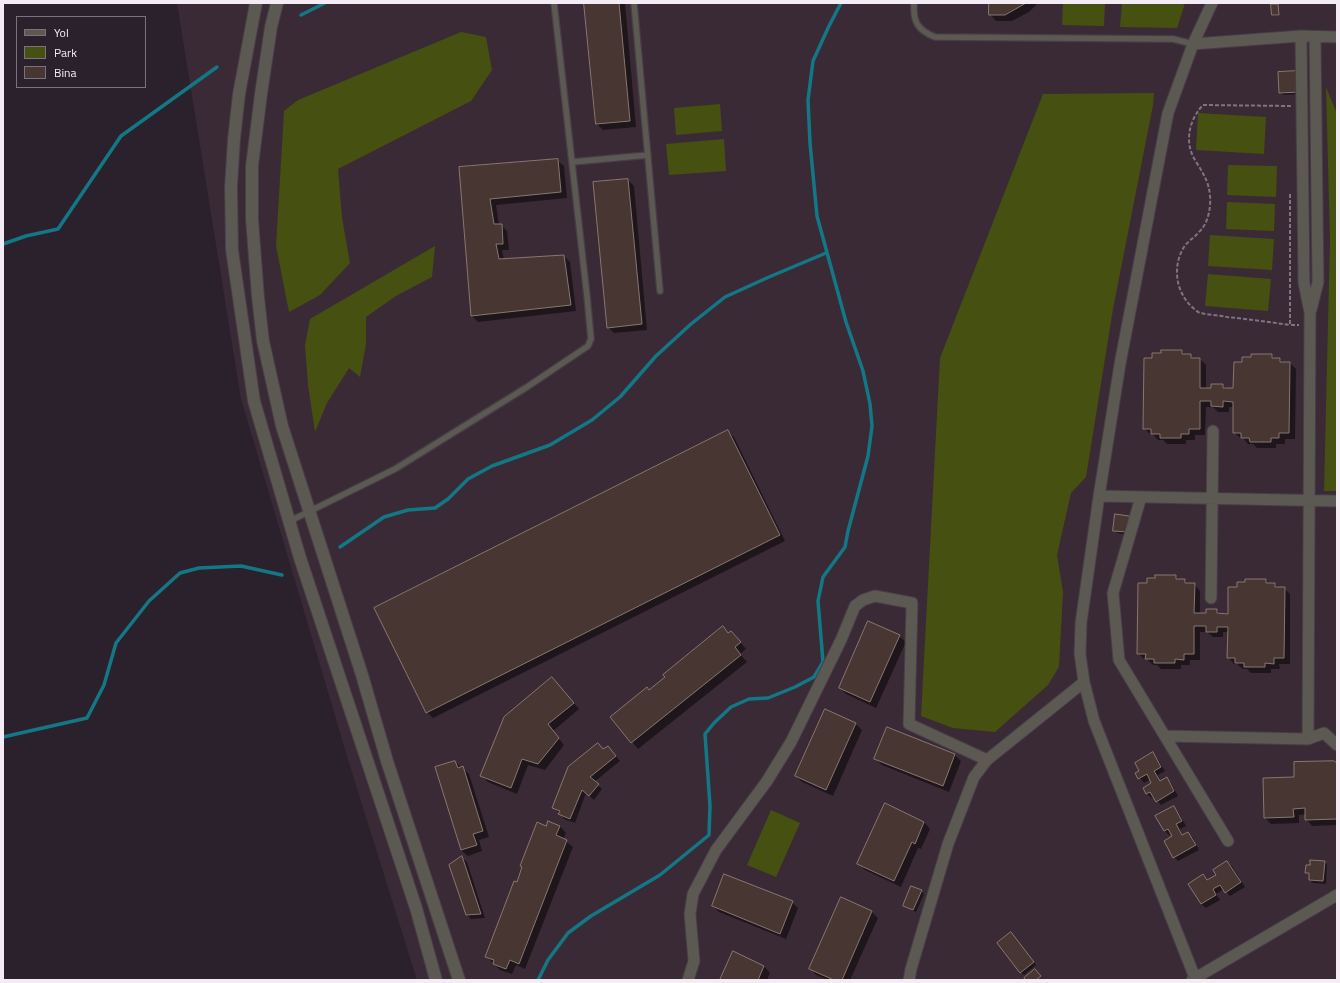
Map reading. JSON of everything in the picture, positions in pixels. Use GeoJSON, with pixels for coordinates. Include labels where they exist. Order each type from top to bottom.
{"type":"FeatureCollection","features":[{"type":"Feature","properties":{"kind":"street"},"geometry":{"type":"LineString","coordinates":[[256,3],[239,94],[231,187],[232,250],[254,401],[341,684],[416,908],[436,980]]}},
{"type":"Feature","properties":{"kind":"street"},"geometry":{"type":"LineString","coordinates":[[277,3],[271,27],[253,159],[252,219],[263,341],[282,426],[362,675],[387,761],[459,980]]}},
{"type":"Feature","properties":{"kind":"street"},"geometry":{"type":"LineString","coordinates":[[1212,3],[1193,44],[1168,113],[1120,364],[1081,623],[1080,654],[1084,682],[1094,721],[1193,979],[1337,895]]}},
{"type":"Feature","properties":{"kind":"street"},"geometry":{"type":"LineString","coordinates":[[1193,44],[1301,36],[1337,37]]}},
{"type":"Feature","properties":{"kind":"street"},"geometry":{"type":"LineString","coordinates":[[1301,36],[1304,282],[1310,313],[1308,739]]}},
{"type":"Feature","properties":{"kind":"street"},"geometry":{"type":"LineString","coordinates":[[1310,313],[1318,282],[1315,36]]}},
{"type":"Feature","properties":{"kind":"street"},"geometry":{"type":"LineString","coordinates":[[1211,598],[1213,431]]}},
{"type":"Feature","properties":{"kind":"street"},"geometry":{"type":"LineString","coordinates":[[1099,496],[1337,501]]}},
{"type":"Feature","properties":{"kind":"street"},"geometry":{"type":"LineString","coordinates":[[1141,497],[1114,593],[1118,660],[1228,841]]}},
{"type":"Feature","properties":{"kind":"street"},"geometry":{"type":"LineString","coordinates":[[688,980],[694,961],[690,914],[693,894],[716,850],[767,781],[791,742],[841,640],[855,606],[863,600],[875,596],[912,603],[909,724],[986,760]]}},
{"type":"Feature","properties":{"kind":"street"},"geometry":{"type":"LineString","coordinates":[[909,980],[948,844],[974,777],[986,760],[1084,682]]}},
{"type":"Feature","properties":{"kind":"street"},"geometry":{"type":"LineString","coordinates":[[1165,736],[1308,739],[1324,733],[1337,745]]}},
{"type":"Feature","properties":{"kind":"street"},"geometry":{"type":"LineString","coordinates":[[370,767],[387,761]]}},
{"type":"Feature","properties":{"kind":"street"},"geometry":{"type":"LineString","coordinates":[[416,908],[433,899]]}},
{"type":"Feature","properties":{"kind":"lane"},"geometry":{"type":"LineString","coordinates":[[290,521],[395,469],[527,387],[588,346],[591,339],[554,3]]}},
{"type":"Feature","properties":{"kind":"lane"},"geometry":{"type":"LineString","coordinates":[[634,3],[660,292]]}},
{"type":"Feature","properties":{"kind":"lane"},"geometry":{"type":"LineString","coordinates":[[914,3],[914,16],[919,26],[926,34],[935,37],[1173,39],[1193,44]]}},
{"type":"Feature","properties":{"kind":"lane"},"geometry":{"type":"LineString","coordinates":[[572,162],[648,155]]}},
{"type":"Feature","properties":{"kind":"path"},"geometry":{"type":"LineString","coordinates":[[1290,114],[1290,106],[1203,105],[1198,110],[1191,122],[1189,137],[1195,160],[1208,182],[1210,190],[1210,208],[1205,224],[1200,232],[1193,237],[1182,250],[1177,266],[1177,276],[1178,285],[1186,301],[1199,313],[1290,325],[1310,326]]}},
{"type":"Feature","properties":{"kind":"path"},"geometry":{"type":"LineString","coordinates":[[1290,192],[1290,325]]}},
{"type":"Feature","properties":{"kind":"shaded area"},"geometry":{"type":"Polygon","coordinates":[[[177,3],[1337,3],[1337,980],[417,980],[350,766],[241,399],[177,3]]]}},
{"type":"Feature","properties":{"kind":"green space"},"geometry":{"type":"Polygon","coordinates":[[[1063,3],[1105,3],[1104,26],[1062,25],[1063,3]]]}},
{"type":"Feature","properties":{"kind":"green space"},"geometry":{"type":"Polygon","coordinates":[[[1122,3],[1185,3],[1177,28],[1120,27],[1122,3]]]}},
{"type":"Feature","properties":{"kind":"green space"},"geometry":{"type":"Polygon","coordinates":[[[461,32],[486,37],[492,70],[471,101],[338,169],[342,218],[350,263],[320,295],[289,312],[276,246],[284,111],[298,100],[461,32]]]}},
{"type":"Feature","properties":{"kind":"green space"},"geometry":{"type":"Polygon","coordinates":[[[1326,87],[1337,114],[1337,491],[1324,491],[1330,241],[1326,87]]]}},
{"type":"Feature","properties":{"kind":"green space"},"geometry":{"type":"Polygon","coordinates":[[[1154,93],[1153,105],[1113,309],[1086,477],[1071,493],[1057,555],[1063,592],[1059,667],[1048,685],[995,732],[953,728],[921,716],[940,358],[1043,94],[1154,93]]]}},
{"type":"Feature","properties":{"kind":"green space"},"geometry":{"type":"Polygon","coordinates":[[[720,104],[722,131],[676,135],[674,108],[720,104]]]}},
{"type":"Feature","properties":{"kind":"green space"},"geometry":{"type":"Polygon","coordinates":[[[1198,113],[1266,117],[1264,154],[1196,150],[1198,113]]]}},
{"type":"Feature","properties":{"kind":"green space"},"geometry":{"type":"Polygon","coordinates":[[[724,139],[726,171],[669,175],[666,144],[724,139]]]}},
{"type":"Feature","properties":{"kind":"green space"},"geometry":{"type":"Polygon","coordinates":[[[1228,165],[1277,166],[1276,197],[1227,195],[1228,165]]]}},
{"type":"Feature","properties":{"kind":"green space"},"geometry":{"type":"Polygon","coordinates":[[[1227,202],[1275,204],[1274,231],[1226,229],[1227,202]]]}},
{"type":"Feature","properties":{"kind":"green space"},"geometry":{"type":"Polygon","coordinates":[[[1210,235],[1274,239],[1272,270],[1208,266],[1210,235]]]}},
{"type":"Feature","properties":{"kind":"green space"},"geometry":{"type":"Polygon","coordinates":[[[435,246],[432,277],[396,296],[366,317],[366,344],[360,377],[349,368],[327,403],[315,432],[308,385],[305,345],[310,319],[435,246]]]}},
{"type":"Feature","properties":{"kind":"green space"},"geometry":{"type":"Polygon","coordinates":[[[1208,274],[1271,279],[1268,311],[1205,306],[1208,274]]]}},
{"type":"Feature","properties":{"kind":"green space"},"geometry":{"type":"Polygon","coordinates":[[[771,810],[800,823],[776,877],[747,865],[771,810]]]}},
{"type":"Feature","properties":{"kind":"building"},"geometry":{"type":"Polygon","coordinates":[[[584,3],[619,3],[630,121],[596,124],[584,3]]]}},
{"type":"Feature","properties":{"kind":"building"},"geometry":{"type":"Polygon","coordinates":[[[989,3],[1026,3],[1005,15],[989,15],[989,3]]]}},
{"type":"Feature","properties":{"kind":"building"},"geometry":{"type":"Polygon","coordinates":[[[1271,4],[1278,4],[1279,15],[1272,15],[1271,4]]]}},
{"type":"Feature","properties":{"kind":"building"},"geometry":{"type":"Polygon","coordinates":[[[1298,71],[1300,92],[1279,93],[1278,72],[1298,71]]]}},
{"type":"Feature","properties":{"kind":"building"},"geometry":{"type":"Polygon","coordinates":[[[558,159],[561,192],[490,199],[494,224],[502,224],[503,244],[496,244],[499,259],[564,255],[571,305],[471,316],[459,167],[558,159]]]}},
{"type":"Feature","properties":{"kind":"building"},"geometry":{"type":"Polygon","coordinates":[[[628,179],[642,324],[607,328],[593,182],[628,179]]]}},
{"type":"Feature","properties":{"kind":"building"},"geometry":{"type":"Polygon","coordinates":[[[1161,350],[1182,350],[1182,354],[1191,354],[1191,358],[1200,358],[1200,388],[1211,388],[1211,384],[1223,384],[1223,388],[1233,388],[1234,362],[1242,362],[1242,357],[1251,357],[1251,354],[1272,354],[1272,358],[1280,358],[1280,362],[1290,362],[1289,433],[1279,433],[1279,438],[1271,438],[1271,442],[1250,442],[1249,438],[1241,438],[1241,433],[1233,433],[1233,402],[1223,401],[1223,407],[1211,406],[1211,401],[1200,401],[1200,429],[1189,429],[1189,434],[1181,434],[1181,438],[1160,438],[1160,434],[1151,434],[1151,429],[1143,429],[1144,358],[1152,358],[1152,353],[1161,353],[1161,350]]]}},
{"type":"Feature","properties":{"kind":"building"},"geometry":{"type":"Polygon","coordinates":[[[728,430],[780,535],[426,713],[374,608],[728,430]]]}},
{"type":"Feature","properties":{"kind":"building"},"geometry":{"type":"Polygon","coordinates":[[[1115,514],[1129,516],[1127,532],[1113,531],[1115,514]]]}},
{"type":"Feature","properties":{"kind":"building"},"geometry":{"type":"Polygon","coordinates":[[[1155,575],[1176,575],[1176,579],[1185,579],[1185,583],[1195,583],[1194,613],[1206,613],[1206,609],[1217,609],[1217,613],[1228,614],[1228,587],[1237,587],[1237,582],[1245,582],[1245,579],[1266,579],[1266,583],[1275,583],[1275,587],[1285,587],[1284,658],[1274,658],[1274,664],[1265,663],[1265,667],[1244,667],[1244,663],[1235,663],[1235,658],[1227,658],[1228,627],[1217,627],[1217,632],[1206,632],[1206,626],[1194,626],[1194,654],[1184,654],[1184,660],[1175,659],[1175,663],[1154,663],[1154,659],[1145,659],[1146,654],[1137,654],[1138,583],[1147,583],[1147,578],[1155,578],[1155,575]]]}},
{"type":"Feature","properties":{"kind":"building"},"geometry":{"type":"Polygon","coordinates":[[[868,621],[900,635],[870,702],[839,688],[868,621]]]}},
{"type":"Feature","properties":{"kind":"building"},"geometry":{"type":"Polygon","coordinates":[[[723,626],[728,633],[731,631],[741,642],[735,647],[741,655],[631,743],[610,717],[647,687],[649,690],[665,677],[663,675],[723,626]]]}},
{"type":"Feature","properties":{"kind":"building"},"geometry":{"type":"Polygon","coordinates":[[[552,677],[574,703],[548,724],[559,738],[538,764],[522,759],[511,788],[480,776],[504,717],[552,677]]]}},
{"type":"Feature","properties":{"kind":"building"},"geometry":{"type":"Polygon","coordinates":[[[825,709],[856,723],[826,790],[795,776],[825,709]]]}},
{"type":"Feature","properties":{"kind":"building"},"geometry":{"type":"Polygon","coordinates":[[[887,727],[955,754],[943,786],[874,759],[887,727]]]}},
{"type":"Feature","properties":{"kind":"building"},"geometry":{"type":"Polygon","coordinates":[[[598,743],[603,749],[608,746],[616,756],[590,777],[599,784],[589,796],[582,790],[570,819],[558,814],[560,811],[552,808],[568,767],[598,743]]]}},
{"type":"Feature","properties":{"kind":"building"},"geometry":{"type":"Polygon","coordinates":[[[1153,752],[1161,767],[1154,771],[1160,781],[1167,777],[1174,791],[1156,802],[1150,792],[1146,794],[1143,788],[1151,783],[1147,774],[1138,779],[1135,773],[1139,771],[1135,763],[1153,752]]]}},
{"type":"Feature","properties":{"kind":"building"},"geometry":{"type":"Polygon","coordinates":[[[455,761],[458,768],[463,766],[483,831],[473,834],[477,845],[461,850],[435,767],[455,761]]]}},
{"type":"Feature","properties":{"kind":"building"},"geometry":{"type":"Polygon","coordinates":[[[1334,761],[1337,763],[1337,819],[1305,820],[1305,808],[1293,809],[1294,817],[1264,818],[1263,778],[1294,777],[1294,762],[1334,761]]]}},
{"type":"Feature","properties":{"kind":"building"},"geometry":{"type":"Polygon","coordinates":[[[885,803],[924,822],[915,844],[912,842],[894,881],[857,864],[885,803]]]}},
{"type":"Feature","properties":{"kind":"building"},"geometry":{"type":"Polygon","coordinates":[[[1174,806],[1182,821],[1176,824],[1182,835],[1188,832],[1196,845],[1173,858],[1164,841],[1172,836],[1168,829],[1164,831],[1155,816],[1174,806]]]}},
{"type":"Feature","properties":{"kind":"building"},"geometry":{"type":"Polygon","coordinates":[[[548,821],[560,826],[556,835],[567,840],[519,964],[510,960],[506,969],[493,964],[494,960],[485,957],[514,881],[517,882],[522,867],[520,866],[537,822],[546,826],[548,821]]]}},
{"type":"Feature","properties":{"kind":"building"},"geometry":{"type":"Polygon","coordinates":[[[462,856],[481,914],[466,915],[449,865],[462,856]]]}},
{"type":"Feature","properties":{"kind":"building"},"geometry":{"type":"Polygon","coordinates":[[[1310,860],[1325,861],[1323,881],[1309,880],[1309,873],[1305,873],[1306,865],[1310,865],[1310,860]]]}},
{"type":"Feature","properties":{"kind":"building"},"geometry":{"type":"Polygon","coordinates":[[[1227,861],[1241,882],[1225,893],[1220,885],[1213,889],[1216,895],[1201,904],[1188,884],[1203,874],[1207,880],[1216,875],[1213,870],[1227,861]]]}},
{"type":"Feature","properties":{"kind":"building"},"geometry":{"type":"Polygon","coordinates":[[[724,874],[793,901],[780,934],[712,906],[724,874]]]}},
{"type":"Feature","properties":{"kind":"building"},"geometry":{"type":"Polygon","coordinates":[[[911,886],[922,890],[913,910],[903,906],[911,886]]]}},
{"type":"Feature","properties":{"kind":"building"},"geometry":{"type":"Polygon","coordinates":[[[841,897],[872,911],[842,980],[834,980],[809,969],[841,897]]]}},
{"type":"Feature","properties":{"kind":"building"},"geometry":{"type":"Polygon","coordinates":[[[1011,932],[1034,962],[1020,973],[997,943],[1011,932]]]}},
{"type":"Feature","properties":{"kind":"building"},"geometry":{"type":"Polygon","coordinates":[[[733,951],[764,966],[758,980],[720,980],[733,951]]]}},
{"type":"Feature","properties":{"kind":"building"},"geometry":{"type":"Polygon","coordinates":[[[1035,969],[1041,976],[1036,980],[1026,980],[1024,978],[1035,969]]]}},
{"type":"Feature","properties":{"kind":"waterway"},"geometry":{"type":"LineString","coordinates":[[301,15],[325,3]]}},
{"type":"Feature","properties":{"kind":"waterway"},"geometry":{"type":"LineString","coordinates":[[538,980],[548,960],[568,933],[591,916],[660,875],[709,835],[710,806],[705,734],[714,723],[731,707],[749,699],[768,698],[795,687],[814,677],[823,662],[818,601],[823,577],[845,547],[868,456],[872,426],[870,404],[863,371],[846,322],[817,216],[810,143],[808,100],[813,61],[841,3]]}},
{"type":"Feature","properties":{"kind":"waterway"},"geometry":{"type":"LineString","coordinates":[[3,244],[26,236],[58,229],[121,136],[217,67]]}},
{"type":"Feature","properties":{"kind":"waterway"},"geometry":{"type":"LineString","coordinates":[[340,547],[384,517],[408,510],[435,508],[448,499],[468,479],[492,466],[550,445],[592,420],[620,397],[656,356],[691,324],[725,297],[826,253]]}},
{"type":"Feature","properties":{"kind":"waterway"},"geometry":{"type":"LineString","coordinates":[[3,737],[87,718],[104,685],[116,643],[149,601],[180,573],[199,568],[241,566],[282,575]]}}]}
